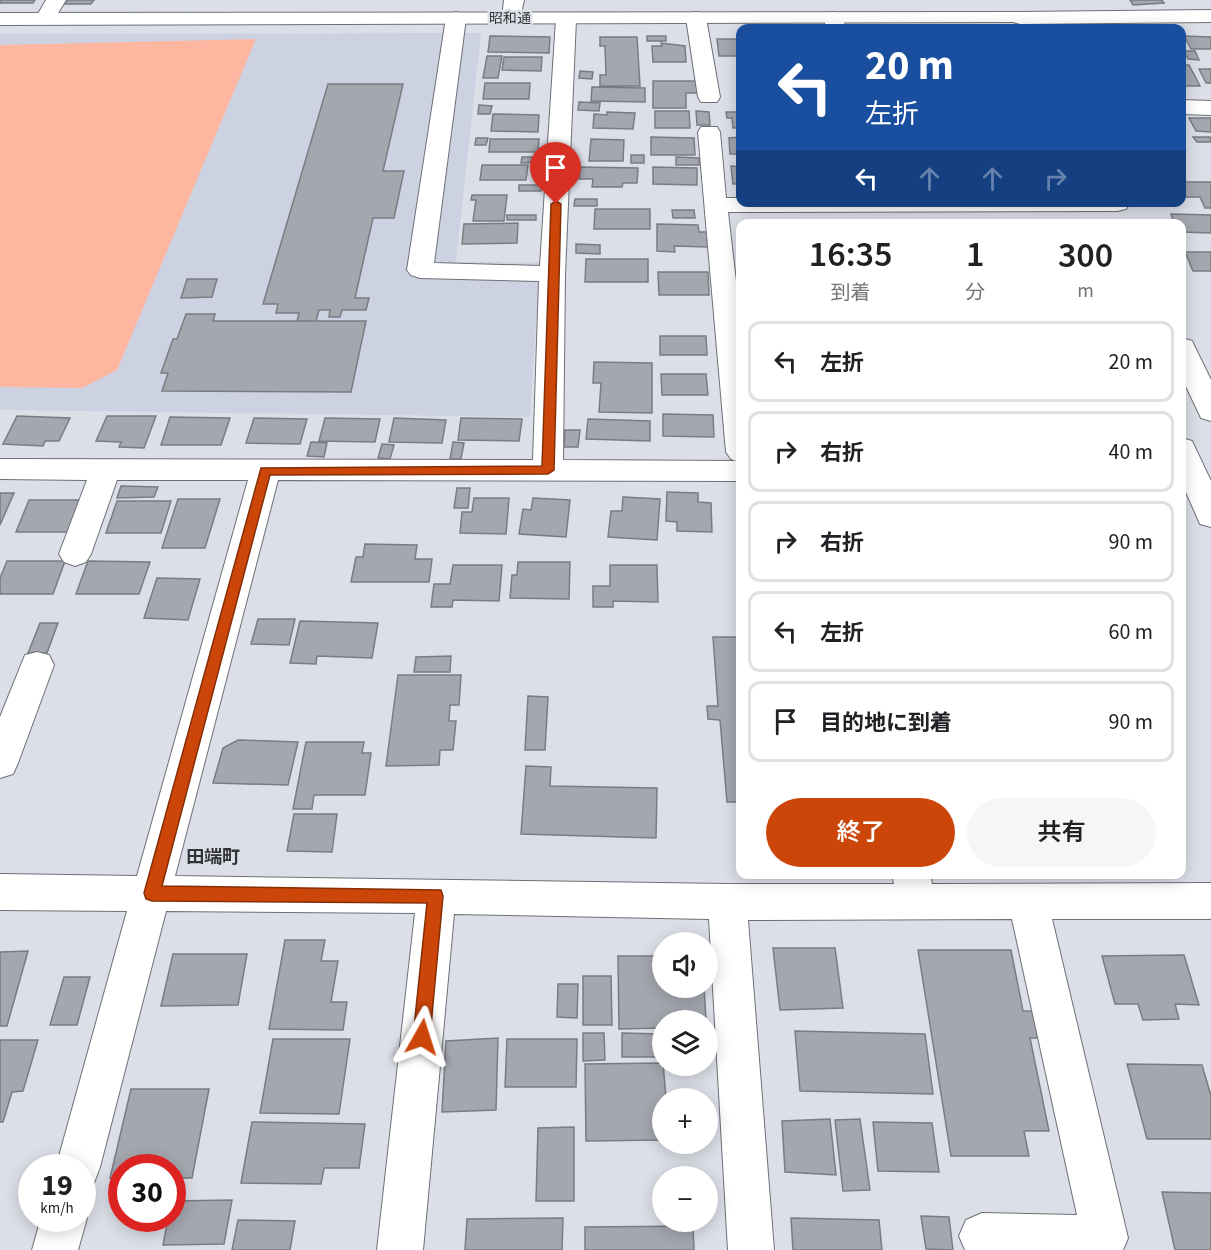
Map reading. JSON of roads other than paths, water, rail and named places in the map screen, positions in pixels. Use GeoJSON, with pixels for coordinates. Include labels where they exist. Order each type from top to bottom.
{"type":"FeatureCollection","features":[{"type":"Feature","properties":{"kind":"street"},"geometry":{"type":"LineString","coordinates":[[45,19],[56,0]]}},
{"type":"Feature","properties":{"kind":"street"},"geometry":{"type":"LineString","coordinates":[[1191,0],[1209,16]]}},
{"type":"Feature","properties":{"kind":"street","name":"昭和通"},"geometry":{"type":"LineString","coordinates":[[0,19],[456,18],[513,9],[566,19],[696,18],[835,23],[1209,16]]}},
{"type":"Feature","properties":{"kind":"street"},"geometry":{"type":"LineString","coordinates":[[456,18],[420,270],[552,274]]}},
{"type":"Feature","properties":{"kind":"street"},"geometry":{"type":"LineString","coordinates":[[696,18],[710,97]]}},
{"type":"Feature","properties":{"kind":"street"},"geometry":{"type":"LineString","coordinates":[[548,470],[552,274],[566,19]]}},
{"type":"Feature","properties":{"kind":"street"},"geometry":{"type":"LineString","coordinates":[[1186,107],[1211,108]]}},
{"type":"Feature","properties":{"kind":"street"},"geometry":{"type":"LineString","coordinates":[[710,132],[715,206],[736,405]]}},
{"type":"Feature","properties":{"kind":"street"},"geometry":{"type":"LineString","coordinates":[[715,206],[736,206]]}},
{"type":"Feature","properties":{"kind":"street"},"geometry":{"type":"LineString","coordinates":[[1036,207],[1120,210]]}},
{"type":"Feature","properties":{"kind":"street"},"geometry":{"type":"LineString","coordinates":[[1186,357],[1201,394]]}},
{"type":"Feature","properties":{"kind":"street"},"geometry":{"type":"LineString","coordinates":[[1192,466],[1211,516]]}},
{"type":"Feature","properties":{"kind":"street"},"geometry":{"type":"LineString","coordinates":[[0,469],[736,471]]}},
{"type":"Feature","properties":{"kind":"street"},"geometry":{"type":"LineString","coordinates":[[75,554],[106,470]]}},
{"type":"Feature","properties":{"kind":"street"},"geometry":{"type":"LineString","coordinates":[[82,1154],[265,471]]}},
{"type":"Feature","properties":{"kind":"street"},"geometry":{"type":"LineString","coordinates":[[0,763],[37,665]]}},
{"type":"Feature","properties":{"kind":"street"},"geometry":{"type":"LineString","coordinates":[[0,892],[435,896],[727,902],[913,888],[1028,902],[1211,901]]}},
{"type":"Feature","properties":{"kind":"street"},"geometry":{"type":"LineString","coordinates":[[400,1250],[435,896]]}},
{"type":"Feature","properties":{"kind":"street"},"geometry":{"type":"LineString","coordinates":[[727,902],[751,1250]]}},
{"type":"Feature","properties":{"kind":"street"},"geometry":{"type":"LineString","coordinates":[[981,1236],[1105,1238],[1028,902]]}},
{"type":"Feature","properties":{"kind":"street"},"geometry":{"type":"LineString","coordinates":[[55,1250],[60,1232]]}},
{"type":"Feature","properties":{"kind":"district","name":"田端町"},"geometry":{"type":"Point","coordinates":[213,857]}}]}
